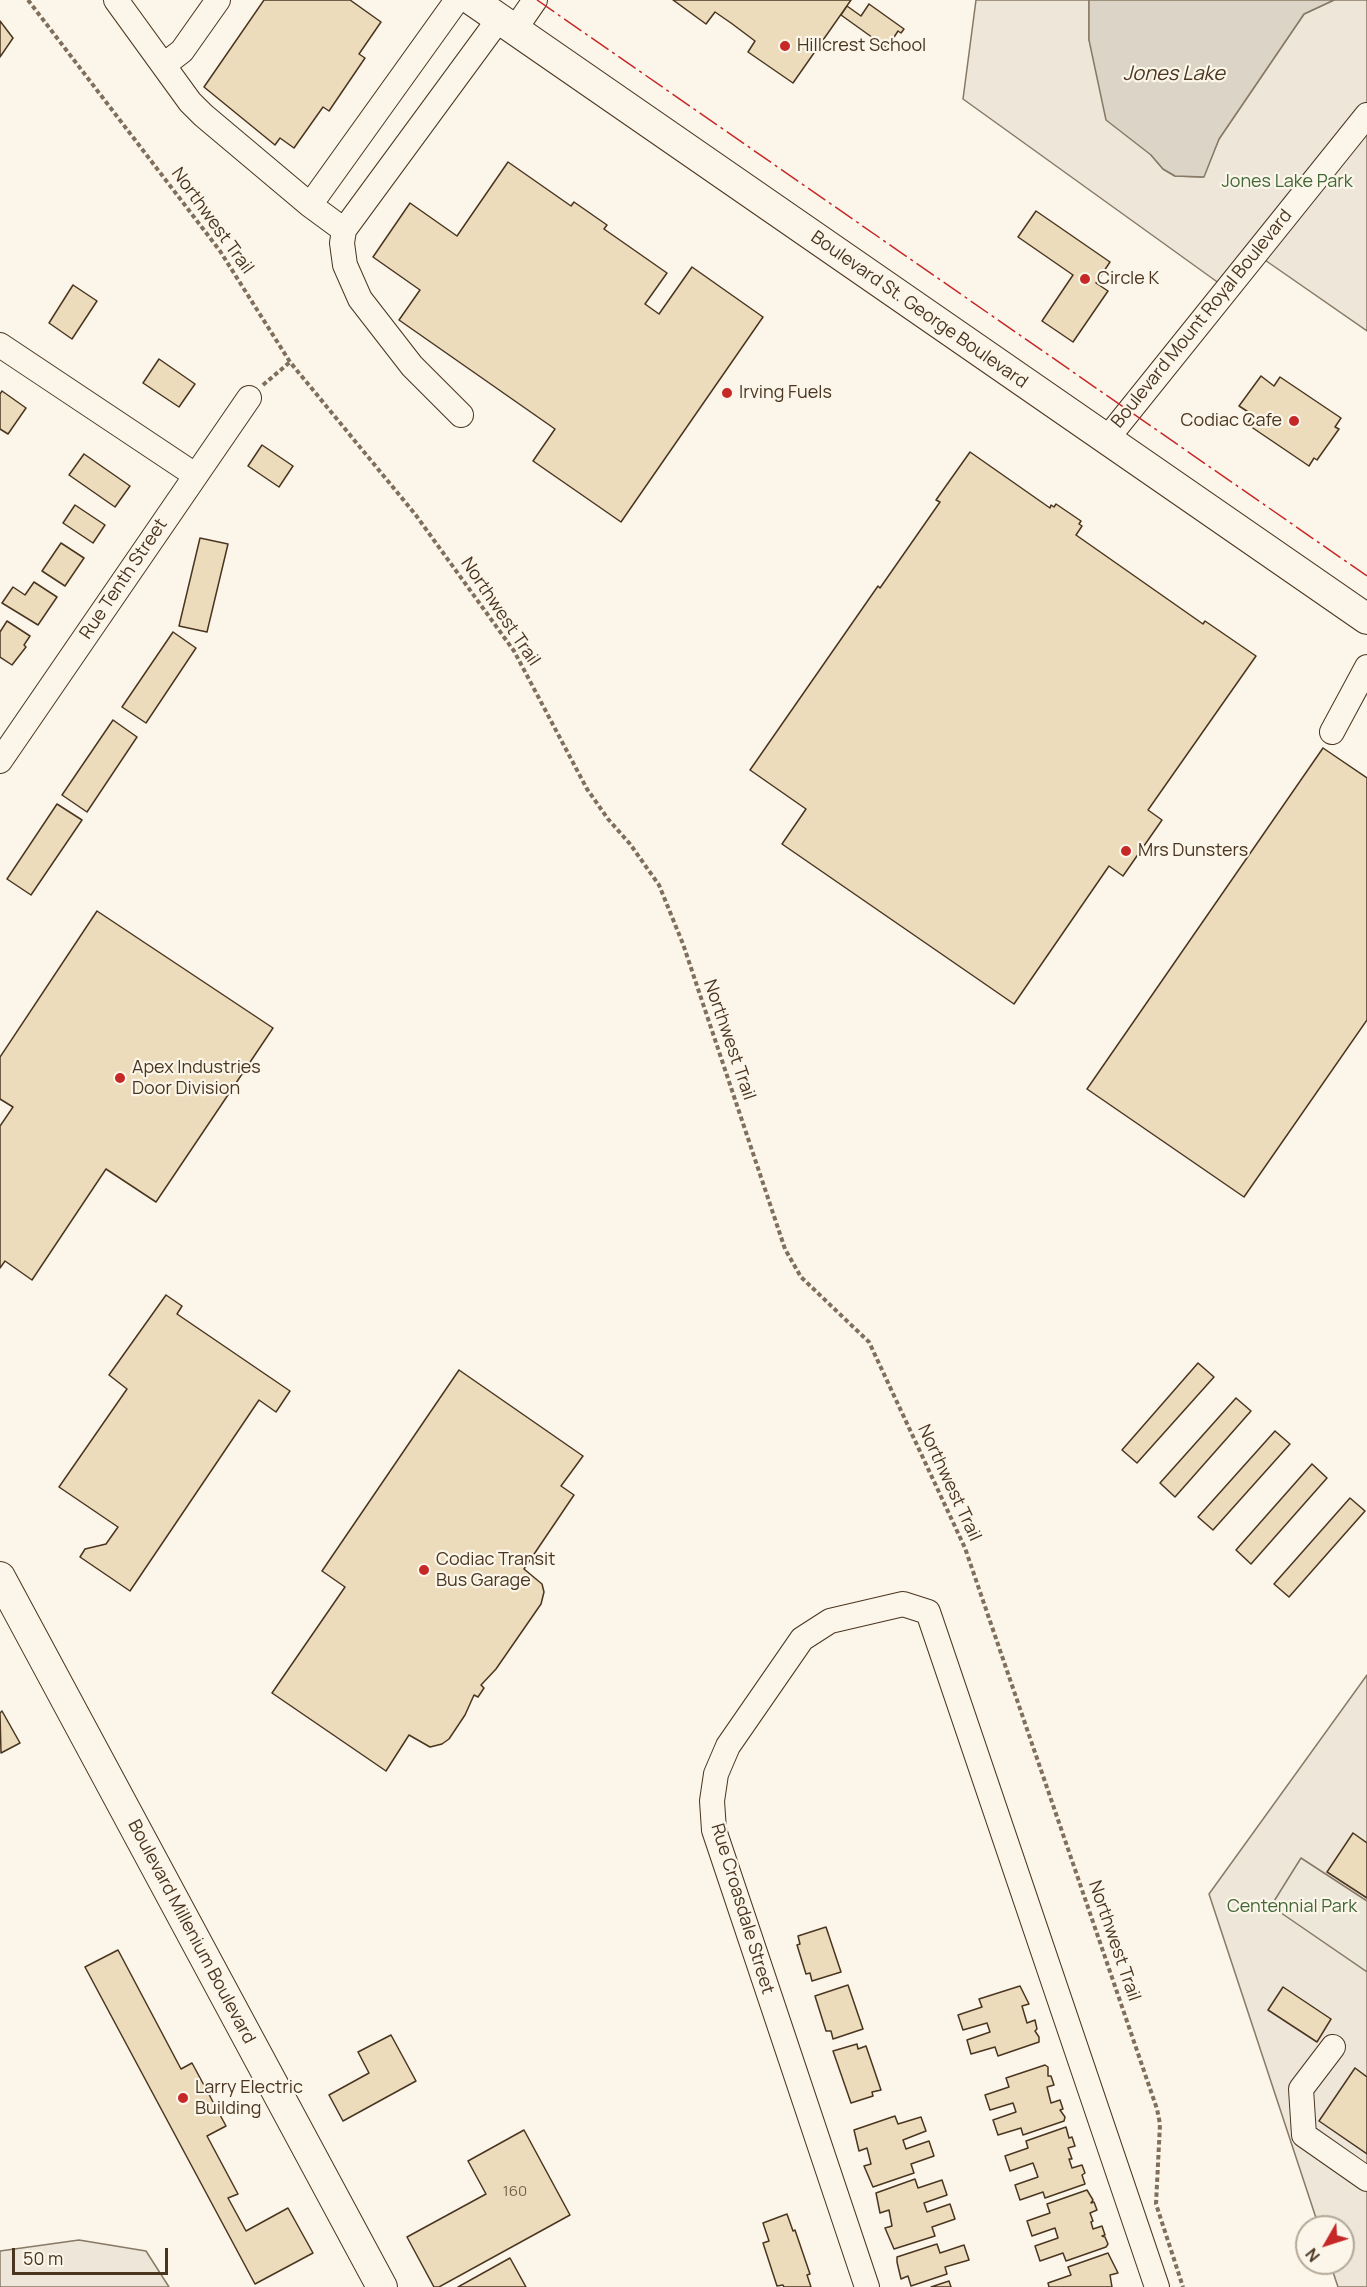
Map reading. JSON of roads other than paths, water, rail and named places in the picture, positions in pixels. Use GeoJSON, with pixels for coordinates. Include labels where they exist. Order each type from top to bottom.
{"type":"FeatureCollection","features":[{"type":"Feature","properties":{"kind":"main road","name":"Boulevard St. George Boulevard"},"geometry":{"type":"LineString","coordinates":[[472,0],[1367,619]]}},
{"type":"Feature","properties":{"kind":"main road","name":"Boulevard Millenium Boulevard"},"geometry":{"type":"LineString","coordinates":[[0,1577],[382,2287]]}},
{"type":"Feature","properties":{"kind":"street"},"geometry":{"type":"LineString","coordinates":[[116,0],[190,102],[202,115],[310,205],[344,230]]}},
{"type":"Feature","properties":{"kind":"street"},"geometry":{"type":"LineString","coordinates":[[164,65],[182,51],[218,0]]}},
{"type":"Feature","properties":{"kind":"street"},"geometry":{"type":"LineString","coordinates":[[310,205],[457,0]]}},
{"type":"Feature","properties":{"kind":"street"},"geometry":{"type":"LineString","coordinates":[[460,415],[412,366],[360,299],[345,265],[342,243],[344,230],[507,24],[535,0]]}},
{"type":"Feature","properties":{"kind":"street","name":"Boulevard Mount Royal Boulevard"},"geometry":{"type":"LineString","coordinates":[[1106,440],[1367,115]]}},
{"type":"Feature","properties":{"kind":"street"},"geometry":{"type":"LineString","coordinates":[[0,345],[195,475]]}},
{"type":"Feature","properties":{"kind":"street","name":"Rue Tenth Street"},"geometry":{"type":"LineString","coordinates":[[0,761],[249,398]]}},
{"type":"Feature","properties":{"kind":"street"},"geometry":{"type":"LineString","coordinates":[[1332,732],[1367,667]]}},
{"type":"Feature","properties":{"kind":"street","name":"Rue Croasdale Street"},"geometry":{"type":"LineString","coordinates":[[867,2287],[714,1830],[712,1801],[716,1774],[728,1746],[802,1639],[830,1621],[903,1604],[928,1612],[1157,2287]]}},
{"type":"Feature","properties":{"kind":"street"},"geometry":{"type":"LineString","coordinates":[[1332,2047],[1301,2089],[1304,2135],[1367,2179]]}},
{"type":"Feature","properties":{"kind":"water","name":"Jones Lake"},"geometry":{"type":"Polygon","coordinates":[[[1089,0],[1334,0],[1304,14],[1219,139],[1204,177],[1175,176],[1163,169],[1151,155],[1106,120],[1089,40],[1089,0]]]}},
{"type":"Feature","properties":{"kind":"place","name":"Hillcrest School"},"geometry":{"type":"Point","coordinates":[785,46]}},
{"type":"Feature","properties":{"kind":"place","name":"Circle K"},"geometry":{"type":"Point","coordinates":[1085,279]}},
{"type":"Feature","properties":{"kind":"place","name":"Irving Fuels"},"geometry":{"type":"Point","coordinates":[727,393]}},
{"type":"Feature","properties":{"kind":"place","name":"Codiac Cafe"},"geometry":{"type":"Point","coordinates":[1294,421]}},
{"type":"Feature","properties":{"kind":"place","name":"Mrs Dunsters"},"geometry":{"type":"Point","coordinates":[1126,851]}},
{"type":"Feature","properties":{"kind":"place","name":"Apex Industries Door Division"},"geometry":{"type":"Point","coordinates":[120,1078]}},
{"type":"Feature","properties":{"kind":"place","name":"Codiac Transit Bus Garage"},"geometry":{"type":"Point","coordinates":[424,1570]}},
{"type":"Feature","properties":{"kind":"place","name":"Larry Electric Building"},"geometry":{"type":"Point","coordinates":[183,2098]}},
{"type":"Feature","properties":{"kind":"park label","name":"Jones Lake Park"},"geometry":{"type":"Point","coordinates":[1287,182]}},
{"type":"Feature","properties":{"kind":"park label","name":"Centennial Park"},"geometry":{"type":"Point","coordinates":[1292,1907]}}]}
